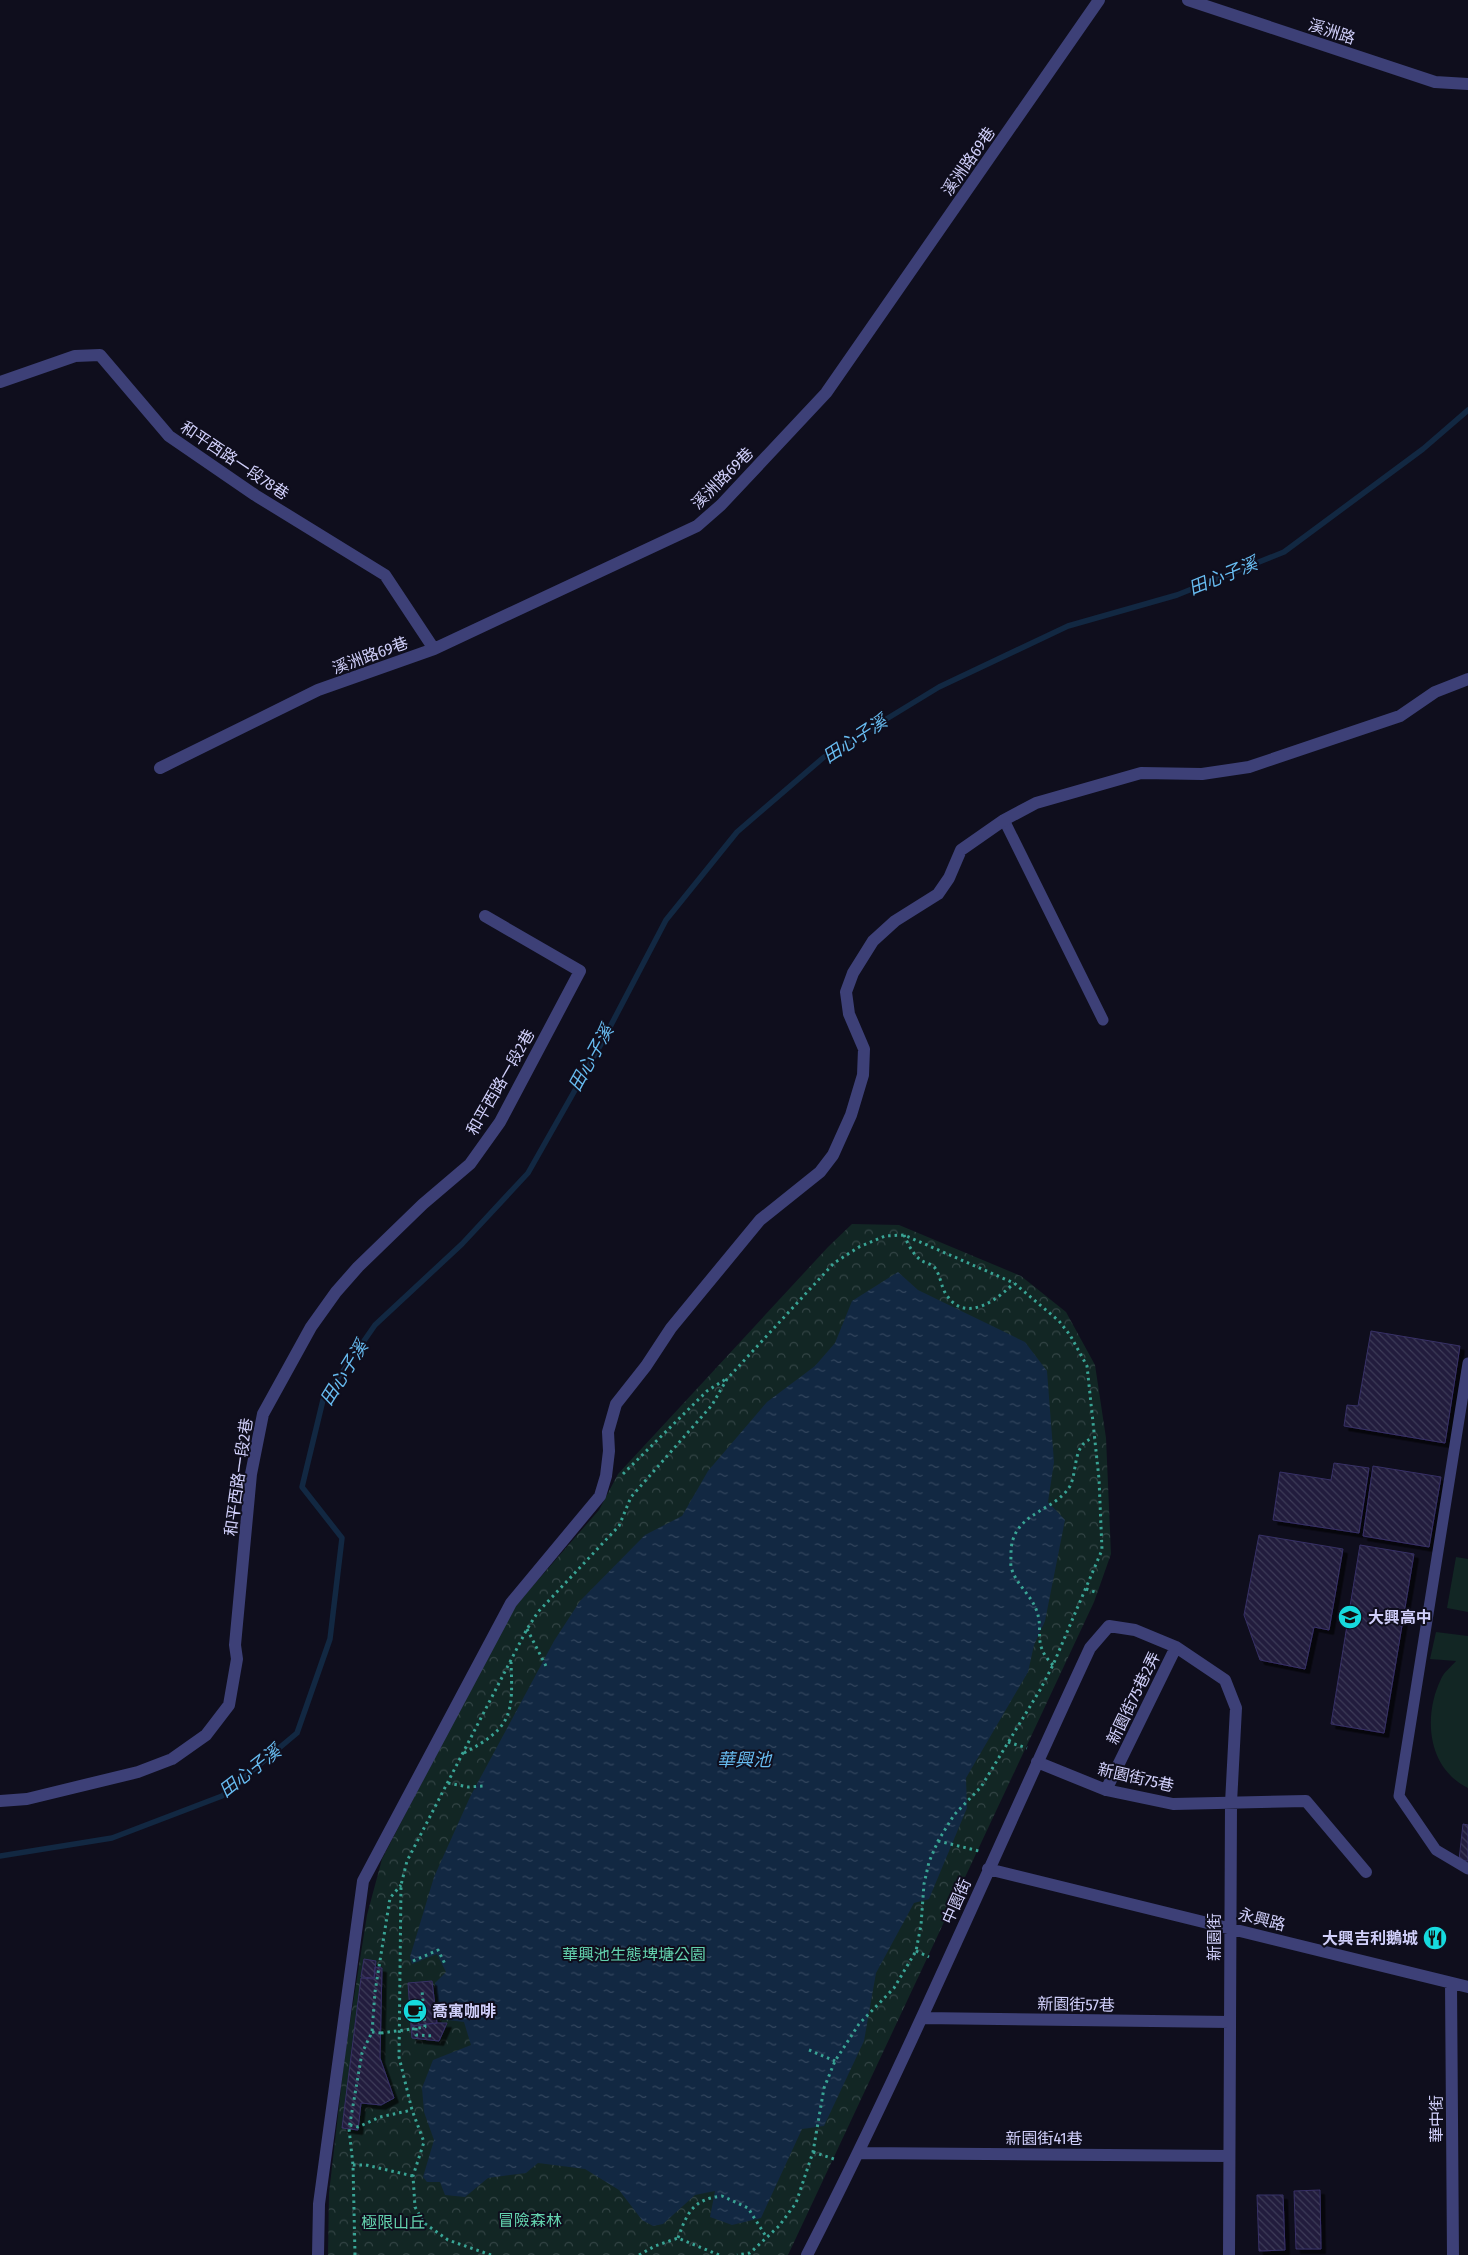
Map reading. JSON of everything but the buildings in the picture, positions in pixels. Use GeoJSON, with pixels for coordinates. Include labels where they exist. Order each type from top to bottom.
{"type":"FeatureCollection","features":[{"type":"Feature","properties":{"kind":"street","name":"溪洲路69巷"},"geometry":{"type":"LineString","coordinates":[[160,768],[318,690],[434,649],[697,526],[721,505],[826,393],[1099,0]]}},
{"type":"Feature","properties":{"kind":"street","name":"溪洲路"},"geometry":{"type":"LineString","coordinates":[[1188,0],[1435,82],[1468,84]]}},
{"type":"Feature","properties":{"kind":"street","name":"和平西路一段78巷"},"geometry":{"type":"LineString","coordinates":[[0,382],[75,356],[100,355],[169,436],[255,495],[385,574],[434,649]]}},
{"type":"Feature","properties":{"kind":"street"},"geometry":{"type":"LineString","coordinates":[[318,2255],[318,2204],[363,1881],[511,1603],[600,1496],[606,1476],[610,1451],[608,1432],[616,1404],[646,1366],[671,1328],[760,1220],[820,1172],[833,1155],[851,1115],[863,1076],[864,1049],[849,1014],[846,992],[853,973],[873,941],[895,921],[938,894],[949,878],[961,850],[1004,820],[1036,803],[1140,773],[1202,774],[1249,767],[1400,716],[1435,692],[1468,679]]}},
{"type":"Feature","properties":{"kind":"street","name":"和平西路一段2巷"},"geometry":{"type":"LineString","coordinates":[[0,1801],[27,1799],[138,1772],[172,1760],[206,1735],[229,1705],[237,1659],[235,1645],[251,1474],[263,1414],[311,1326],[336,1292],[358,1267],[423,1204],[470,1164],[500,1122],[580,971],[485,916]]}},
{"type":"Feature","properties":{"kind":"street","name":"中園街"},"geometry":{"type":"LineString","coordinates":[[808,2255],[859,2153],[922,2018],[988,1869],[1090,1648],[1109,1626],[1135,1630],[1176,1647]]}},
{"type":"Feature","properties":{"kind":"street","name":"新園街75巷2弄"},"geometry":{"type":"LineString","coordinates":[[1106,1790],[1176,1647]]}},
{"type":"Feature","properties":{"kind":"street","name":"新園街"},"geometry":{"type":"LineString","coordinates":[[1176,1647],[1225,1680],[1236,1708],[1231,1803],[1229,2255]]}},
{"type":"Feature","properties":{"kind":"street","name":"新園街75巷"},"geometry":{"type":"LineString","coordinates":[[1037,1762],[1106,1790],[1173,1804],[1306,1801],[1366,1872]]}},
{"type":"Feature","properties":{"kind":"street","name":"永興路"},"geometry":{"type":"LineString","coordinates":[[988,1869],[1468,1987]]}},
{"type":"Feature","properties":{"kind":"street","name":"華中街"},"geometry":{"type":"LineString","coordinates":[[1452,1983],[1453,2255]]}},
{"type":"Feature","properties":{"kind":"street","name":"新園街57巷"},"geometry":{"type":"LineString","coordinates":[[922,2018],[1230,2022]]}},
{"type":"Feature","properties":{"kind":"street","name":"新園街41巷"},"geometry":{"type":"LineString","coordinates":[[859,2153],[1229,2156]]}},
{"type":"Feature","properties":{"kind":"lane"},"geometry":{"type":"LineString","coordinates":[[1004,820],[1103,1020]]}},
{"type":"Feature","properties":{"kind":"lane"},"geometry":{"type":"LineString","coordinates":[[1468,1363],[1399,1796],[1436,1850],[1468,1868]]}},
{"type":"Feature","properties":{"kind":"path"},"geometry":{"type":"LineString","coordinates":[[904,1235],[911,1249],[920,1260],[934,1267],[948,1298],[959,1305],[966,1308],[976,1308],[989,1304],[1000,1297],[1014,1283]]}},
{"type":"Feature","properties":{"kind":"path"},"geometry":{"type":"LineString","coordinates":[[621,1479],[623,1474],[707,1392],[727,1378],[834,1263],[859,1247],[885,1236],[904,1235],[1014,1283],[1059,1321],[1070,1335],[1087,1366],[1099,1480],[1102,1550],[1053,1665],[981,1787],[954,1815],[938,1841],[929,1862],[924,1884],[923,1906],[916,1950],[894,1988],[872,2010],[847,2040],[835,2062],[824,2088],[813,2152],[796,2203],[779,2226],[751,2254],[737,2255]]}},
{"type":"Feature","properties":{"kind":"path"},"geometry":{"type":"LineString","coordinates":[[491,2255],[448,2240],[424,2223],[415,2207],[413,2176],[424,2142],[412,2110],[399,2057],[401,1885],[407,1861],[527,1629],[538,1612],[619,1526],[631,1497],[712,1405],[727,1378]]}},
{"type":"Feature","properties":{"kind":"path"},"geometry":{"type":"LineString","coordinates":[[1053,1665],[1044,1656],[1038,1638],[1038,1612],[1033,1601],[1016,1582],[1011,1568],[1010,1548],[1014,1536],[1025,1521],[1064,1494],[1071,1484],[1078,1454],[1082,1446],[1094,1438]]}},
{"type":"Feature","properties":{"kind":"path"},"geometry":{"type":"LineString","coordinates":[[1086,1589],[1098,1593]]}},
{"type":"Feature","properties":{"kind":"path"},"geometry":{"type":"LineString","coordinates":[[527,1629],[547,1668]]}},
{"type":"Feature","properties":{"kind":"path"},"geometry":{"type":"LineString","coordinates":[[463,1753],[481,1744],[508,1719],[511,1704],[511,1661]]}},
{"type":"Feature","properties":{"kind":"path"},"geometry":{"type":"LineString","coordinates":[[1008,1742],[1027,1748]]}},
{"type":"Feature","properties":{"kind":"path"},"geometry":{"type":"LineString","coordinates":[[448,1783],[468,1787],[483,1786]]}},
{"type":"Feature","properties":{"kind":"path"},"geometry":{"type":"LineString","coordinates":[[938,1841],[979,1851]]}},
{"type":"Feature","properties":{"kind":"path"},"geometry":{"type":"LineString","coordinates":[[355,2255],[350,2125],[362,2053],[372,2032],[375,1992],[390,1898],[401,1885]]}},
{"type":"Feature","properties":{"kind":"path"},"geometry":{"type":"LineString","coordinates":[[413,1961],[438,1950],[446,1966]]}},
{"type":"Feature","properties":{"kind":"path"},"geometry":{"type":"LineString","coordinates":[[916,1950],[929,1957]]}},
{"type":"Feature","properties":{"kind":"path"},"geometry":{"type":"LineString","coordinates":[[372,2032],[381,2033],[426,2027],[422,1990]]}},
{"type":"Feature","properties":{"kind":"path"},"geometry":{"type":"LineString","coordinates":[[414,2028],[416,2035],[434,2036]]}},
{"type":"Feature","properties":{"kind":"path"},"geometry":{"type":"LineString","coordinates":[[809,2050],[835,2062]]}},
{"type":"Feature","properties":{"kind":"path"},"geometry":{"type":"LineString","coordinates":[[350,2125],[358,2127],[380,2116],[412,2110]]}},
{"type":"Feature","properties":{"kind":"path"},"geometry":{"type":"LineString","coordinates":[[813,2152],[834,2159]]}},
{"type":"Feature","properties":{"kind":"path"},"geometry":{"type":"LineString","coordinates":[[353,2165],[366,2165],[413,2176]]}},
{"type":"Feature","properties":{"kind":"path"},"geometry":{"type":"LineString","coordinates":[[678,2238],[687,2213],[700,2202],[722,2196],[748,2208],[767,2238]]}},
{"type":"Feature","properties":{"kind":"path"},"geometry":{"type":"LineString","coordinates":[[639,2255],[655,2246],[678,2238],[719,2255]]}},
{"type":"Feature","properties":{"kind":"green space","name":"華興池"},"geometry":{"type":"Polygon","coordinates":[[[852,1224],[899,1225],[1021,1276],[1066,1312],[1095,1365],[1106,1438],[1111,1554],[1094,1602],[788,2255],[328,2255],[329,2193],[345,2054],[367,1915],[382,1859],[511,1611],[599,1510],[618,1474],[828,1247],[852,1224]]]}},
{"type":"Feature","properties":{"kind":"green space"},"geometry":{"type":"Polygon","coordinates":[[[1456,1557],[1468,1559],[1468,1612],[1447,1608],[1456,1557]]]}},
{"type":"Feature","properties":{"kind":"green space"},"geometry":{"type":"Polygon","coordinates":[[[1436,1632],[1468,1636],[1468,1788],[1454,1779],[1444,1768],[1432,1740],[1431,1724],[1435,1693],[1442,1676],[1456,1661],[1430,1659],[1436,1632]]]}},
{"type":"Feature","properties":{"kind":"water","name":"華興池"},"geometry":{"type":"Polygon","coordinates":[[[898,1272],[918,1290],[1025,1342],[1047,1371],[1054,1462],[1048,1502],[1065,1520],[1045,1621],[1034,1645],[1028,1672],[966,1778],[967,1808],[929,1899],[914,1903],[876,1973],[864,2041],[824,2126],[802,2129],[761,2218],[732,2225],[710,2217],[715,2191],[695,2195],[663,2224],[653,2226],[642,2220],[619,2190],[585,2169],[538,2163],[526,2173],[488,2178],[465,2197],[445,2195],[440,2182],[427,2182],[423,2177],[434,2140],[424,2112],[422,2088],[433,2060],[471,2045],[464,2022],[440,2019],[435,1983],[446,1972],[437,1954],[412,1964],[410,1957],[434,1877],[470,1797],[554,1641],[580,1601],[645,1535],[682,1516],[708,1471],[767,1402],[815,1366],[835,1343],[852,1301],[898,1272]]]}},
{"type":"Feature","properties":{"kind":"waterway","name":"田心子溪"},"geometry":{"type":"LineString","coordinates":[[0,1856],[112,1838],[222,1796],[297,1733],[330,1639],[342,1538],[302,1487],[323,1400],[375,1325],[462,1244],[528,1173],[600,1046],[666,920],[737,832],[824,757],[939,687],[1068,626],[1177,595],[1284,552],[1423,449],[1468,410]]}},
{"type":"Feature","properties":{"kind":"place","name":"大興高中"},"geometry":{"type":"Point","coordinates":[1350,1617]}},
{"type":"Feature","properties":{"kind":"place","name":"大興吉利鵝城"},"geometry":{"type":"Point","coordinates":[1435,1938]}},
{"type":"Feature","properties":{"kind":"place","name":"喬寓咖啡"},"geometry":{"type":"Point","coordinates":[415,2011]}},
{"type":"Feature","properties":{"kind":"park label","name":"華興池生態埤塘公園"},"geometry":{"type":"Point","coordinates":[634,1954]}},
{"type":"Feature","properties":{"kind":"park label","name":"冒險森林"},"geometry":{"type":"Point","coordinates":[530,2220]}},
{"type":"Feature","properties":{"kind":"park label","name":"極限山丘"},"geometry":{"type":"Point","coordinates":[393,2222]}}]}
